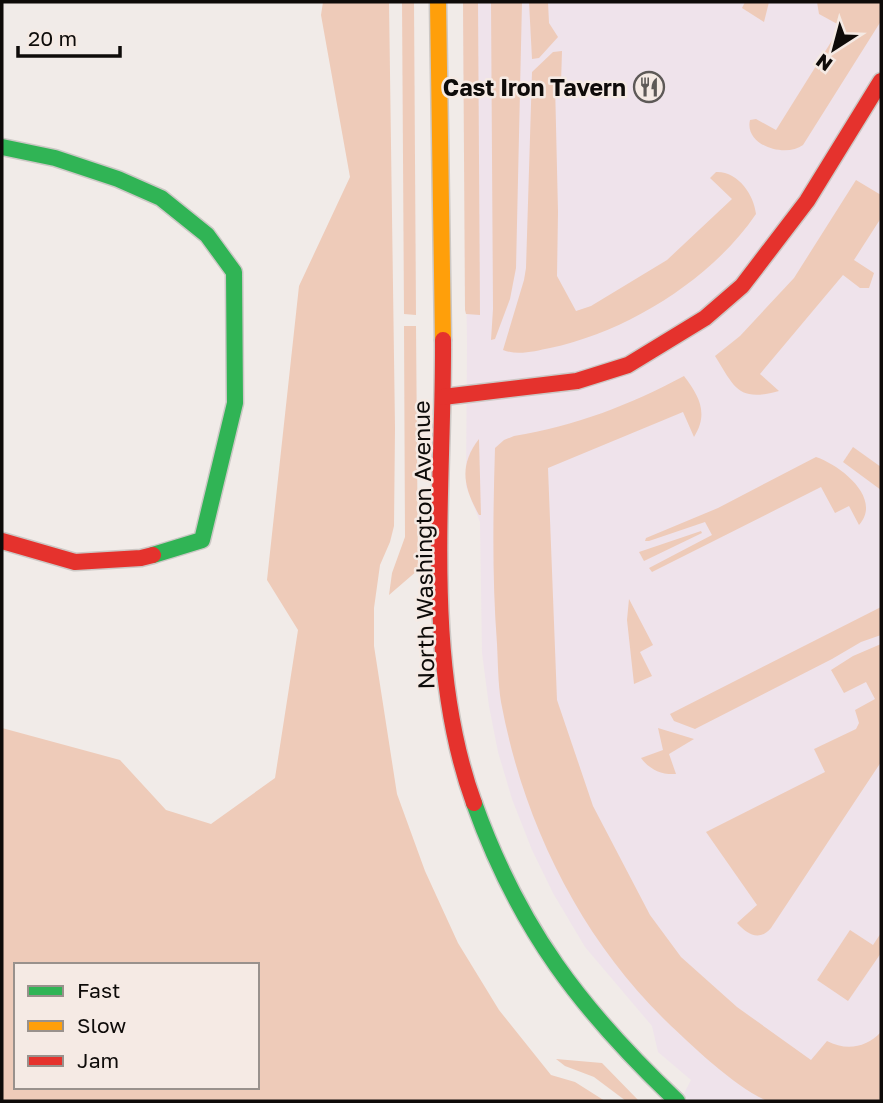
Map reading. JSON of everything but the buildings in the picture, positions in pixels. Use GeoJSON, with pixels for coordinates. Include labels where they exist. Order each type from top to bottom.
{"type":"FeatureCollection","features":[{"type":"Feature","properties":{"kind":"street","name":"North Washington Avenue"},"geometry":{"type":"LineString","coordinates":[[438,2],[444,660],[457,746],[474,806],[514,901],[565,982],[618,1046],[677,1101]]}},
{"type":"Feature","properties":{"kind":"street"},"geometry":{"type":"LineString","coordinates":[[443,397],[577,381],[628,365],[705,318],[741,286],[807,201],[881,81]]}},
{"type":"Feature","properties":{"kind":"street"},"geometry":{"type":"LineString","coordinates":[[2,147],[55,158],[118,179],[161,198],[207,235],[234,272],[235,403],[202,540],[141,558],[75,562],[2,541]]}},
{"type":"Feature","properties":{"kind":"shaded area"},"geometry":{"type":"Polygon","coordinates":[[[323,2],[389,2],[394,526],[380,565],[374,608],[374,646],[397,794],[425,871],[458,943],[499,1010],[551,1075],[575,1082],[605,1101],[2,1101],[2,728],[120,760],[166,810],[211,824],[275,778],[298,630],[267,580],[299,286],[350,177],[321,15],[323,2]]]}},
{"type":"Feature","properties":{"kind":"shaded area"},"geometry":{"type":"Polygon","coordinates":[[[402,2],[414,2],[416,315],[404,314],[402,2]]]}},
{"type":"Feature","properties":{"kind":"shaded area"},"geometry":{"type":"Polygon","coordinates":[[[463,2],[881,2],[881,1101],[680,1101],[691,1080],[658,1052],[652,1026],[585,947],[553,893],[512,799],[498,752],[489,706],[482,653],[480,522],[466,486],[463,2]]]}},
{"type":"Feature","properties":{"kind":"shaded area"},"geometry":{"type":"Polygon","coordinates":[[[463,2],[478,2],[480,315],[466,314],[465,310],[463,2]]]}},
{"type":"Feature","properties":{"kind":"shaded area"},"geometry":{"type":"Polygon","coordinates":[[[491,2],[522,2],[516,268],[510,299],[495,339],[491,340],[493,309],[491,2]]]}},
{"type":"Feature","properties":{"kind":"shaded area"},"geometry":{"type":"Polygon","coordinates":[[[529,2],[548,2],[549,23],[558,37],[539,58],[532,59],[529,2]]]}},
{"type":"Feature","properties":{"kind":"shaded area"},"geometry":{"type":"Polygon","coordinates":[[[745,2],[769,2],[764,22],[742,8],[745,2]]]}},
{"type":"Feature","properties":{"kind":"shaded area"},"geometry":{"type":"Polygon","coordinates":[[[817,2],[881,2],[881,21],[803,145],[796,149],[777,150],[753,137],[750,120],[756,119],[776,130],[841,26],[819,14],[817,2]]]}},
{"type":"Feature","properties":{"kind":"shaded area"},"geometry":{"type":"Polygon","coordinates":[[[562,51],[561,83],[555,83],[557,276],[576,311],[591,306],[667,260],[732,199],[710,178],[716,172],[731,175],[744,186],[752,199],[756,214],[738,238],[692,281],[637,316],[579,340],[532,352],[509,352],[503,350],[526,268],[532,72],[553,52],[562,51]]]}},
{"type":"Feature","properties":{"kind":"shaded area"},"geometry":{"type":"Polygon","coordinates":[[[856,180],[881,195],[881,218],[854,260],[874,273],[869,288],[860,288],[843,275],[760,374],[779,391],[755,395],[739,390],[715,356],[740,336],[794,278],[856,180]]]}},
{"type":"Feature","properties":{"kind":"shaded area"},"geometry":{"type":"Polygon","coordinates":[[[404,326],[416,326],[418,570],[389,595],[392,573],[405,537],[404,326]]]}},
{"type":"Feature","properties":{"kind":"shaded area"},"geometry":{"type":"Polygon","coordinates":[[[684,376],[700,405],[701,420],[694,437],[683,412],[548,468],[557,700],[593,806],[650,915],[681,957],[737,1007],[811,1060],[827,1041],[848,1047],[862,1045],[881,1032],[881,1101],[765,1100],[727,1075],[666,1021],[635,988],[581,914],[540,833],[511,746],[500,695],[495,619],[495,448],[514,436],[602,413],[684,376]]]}},
{"type":"Feature","properties":{"kind":"shaded area"},"geometry":{"type":"Polygon","coordinates":[[[479,439],[481,515],[470,496],[466,477],[468,458],[479,439]]]}},
{"type":"Feature","properties":{"kind":"shaded area"},"geometry":{"type":"Polygon","coordinates":[[[853,447],[881,467],[881,490],[843,462],[853,447]]]}},
{"type":"Feature","properties":{"kind":"shaded area"},"geometry":{"type":"Polygon","coordinates":[[[816,457],[836,467],[856,484],[866,504],[865,515],[859,525],[849,506],[835,513],[821,487],[652,572],[649,568],[712,535],[705,522],[649,541],[645,541],[646,538],[718,508],[816,457]]]}},
{"type":"Feature","properties":{"kind":"shaded area"},"geometry":{"type":"Polygon","coordinates":[[[701,531],[702,533],[644,561],[639,552],[701,531]]]}},
{"type":"Feature","properties":{"kind":"shaded area"},"geometry":{"type":"Polygon","coordinates":[[[629,599],[653,645],[640,652],[652,676],[634,684],[627,620],[629,599]]]}},
{"type":"Feature","properties":{"kind":"shaded area"},"geometry":{"type":"Polygon","coordinates":[[[881,607],[881,635],[861,642],[695,729],[674,721],[670,714],[881,607]]]}},
{"type":"Feature","properties":{"kind":"shaded area"},"geometry":{"type":"Polygon","coordinates":[[[881,644],[881,762],[771,928],[762,935],[753,935],[737,923],[757,905],[706,832],[825,772],[814,749],[856,729],[859,723],[855,710],[875,699],[866,682],[844,693],[831,670],[853,656],[881,644]]]}},
{"type":"Feature","properties":{"kind":"shaded area"},"geometry":{"type":"Polygon","coordinates":[[[658,728],[694,739],[669,754],[676,774],[657,771],[641,758],[663,750],[658,728]]]}},
{"type":"Feature","properties":{"kind":"shaded area"},"geometry":{"type":"Polygon","coordinates":[[[850,930],[873,945],[881,933],[881,953],[848,1001],[817,980],[850,930]]]}},
{"type":"Feature","properties":{"kind":"shaded area"},"geometry":{"type":"Polygon","coordinates":[[[556,1059],[602,1063],[639,1101],[626,1101],[594,1077],[565,1066],[556,1059]]]}},
{"type":"Feature","properties":{"kind":"traffic: fast"},"geometry":{"type":"LineString","coordinates":[[2,147],[55,158],[118,179],[161,198],[207,235],[234,272],[235,403],[202,540],[153,555]]}},
{"type":"Feature","properties":{"kind":"traffic: fast"},"geometry":{"type":"LineString","coordinates":[[474,803],[511,890],[556,965],[611,1034],[677,1101]]}},
{"type":"Feature","properties":{"kind":"traffic: slow"},"geometry":{"type":"LineString","coordinates":[[438,2],[443,340]]}},
{"type":"Feature","properties":{"kind":"traffic: jam"},"geometry":{"type":"LineString","coordinates":[[443,397],[577,381],[628,365],[705,318],[742,286],[807,201],[881,81]]}},
{"type":"Feature","properties":{"kind":"traffic: jam"},"geometry":{"type":"LineString","coordinates":[[443,340],[439,574],[442,634],[447,692],[458,748],[474,803]]}},
{"type":"Feature","properties":{"kind":"traffic: jam"},"geometry":{"type":"LineString","coordinates":[[2,541],[75,562],[153,555]]}},
{"type":"Feature","properties":{"kind":"place","name":"Cast Iron Tavern"},"geometry":{"type":"Point","coordinates":[649,87]}}]}
